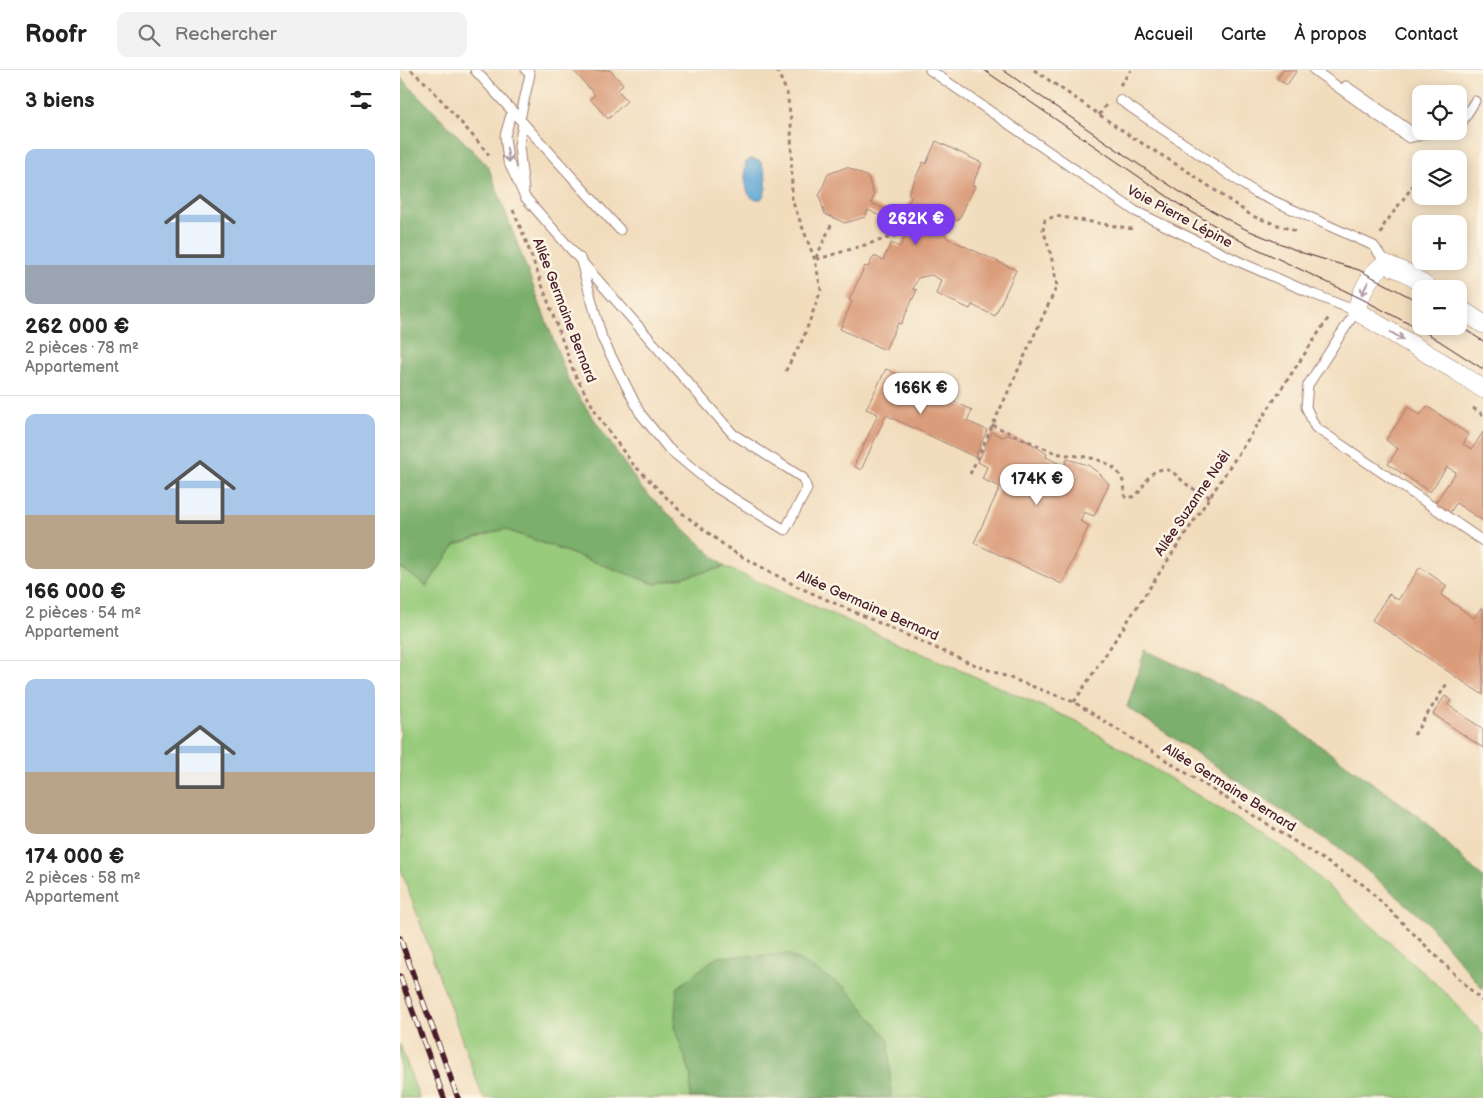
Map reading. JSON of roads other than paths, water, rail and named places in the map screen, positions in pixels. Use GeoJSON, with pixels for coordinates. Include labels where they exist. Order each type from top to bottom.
{"type":"FeatureCollection","features":[{"type":"Feature","properties":{"kind":"street"},"geometry":{"type":"LineString","coordinates":[[1417,280],[1407,273],[1386,264],[1380,267],[1371,276],[1356,311],[1483,389]]}},
{"type":"Feature","properties":{"kind":"street"},"geometry":{"type":"LineString","coordinates":[[1467,313],[1483,324]]}},
{"type":"Feature","properties":{"kind":"lane"},"geometry":{"type":"LineString","coordinates":[[475,70],[620,230]]}},
{"type":"Feature","properties":{"kind":"lane"},"geometry":{"type":"LineString","coordinates":[[525,197],[519,146],[521,121],[530,74],[526,70]]}},
{"type":"Feature","properties":{"kind":"lane","name":"Voie Pierre Lépine"},"geometry":{"type":"LineString","coordinates":[[930,70],[1135,211],[1240,262],[1356,311]]}},
{"type":"Feature","properties":{"kind":"lane"},"geometry":{"type":"LineString","coordinates":[[1314,70],[1412,136]]}},
{"type":"Feature","properties":{"kind":"lane"},"geometry":{"type":"LineString","coordinates":[[1323,70],[1412,136]]}},
{"type":"Feature","properties":{"kind":"lane"},"geometry":{"type":"LineString","coordinates":[[1120,100],[1256,193],[1374,246],[1386,264]]}},
{"type":"Feature","properties":{"kind":"lane"},"geometry":{"type":"LineString","coordinates":[[1467,114],[1475,101]]}},
{"type":"Feature","properties":{"kind":"lane"},"geometry":{"type":"LineString","coordinates":[[512,111],[505,136],[508,161],[525,197],[580,258],[733,434],[803,478],[807,489],[785,530],[714,487],[668,448],[640,413],[602,338],[580,258]]}},
{"type":"Feature","properties":{"kind":"lane"},"geometry":{"type":"LineString","coordinates":[[1356,311],[1308,385],[1306,406],[1315,427],[1483,541]]}},
{"type":"Feature","properties":{"kind":"water"},"geometry":{"type":"Polygon","coordinates":[[[751,159],[760,161],[764,170],[766,186],[761,199],[750,196],[746,187],[745,165],[751,159]]]}},
{"type":"Feature","properties":{"kind":"tram line"},"geometry":{"type":"LineString","coordinates":[[984,70],[1180,205],[1241,241],[1360,298],[1430,335],[1483,369]]}},
{"type":"Feature","properties":{"kind":"tram line"},"geometry":{"type":"LineString","coordinates":[[1003,70],[1189,198],[1245,229],[1303,253],[1359,270],[1412,298]]}},
{"type":"Feature","properties":{"kind":"tram line"},"geometry":{"type":"LineString","coordinates":[[1467,331],[1483,341]]}},
{"type":"Feature","properties":{"kind":"railway"},"geometry":{"type":"LineString","coordinates":[[400,938],[458,1098]]}},
{"type":"Feature","properties":{"kind":"railway"},"geometry":{"type":"LineString","coordinates":[[400,976],[444,1098]]}}]}
